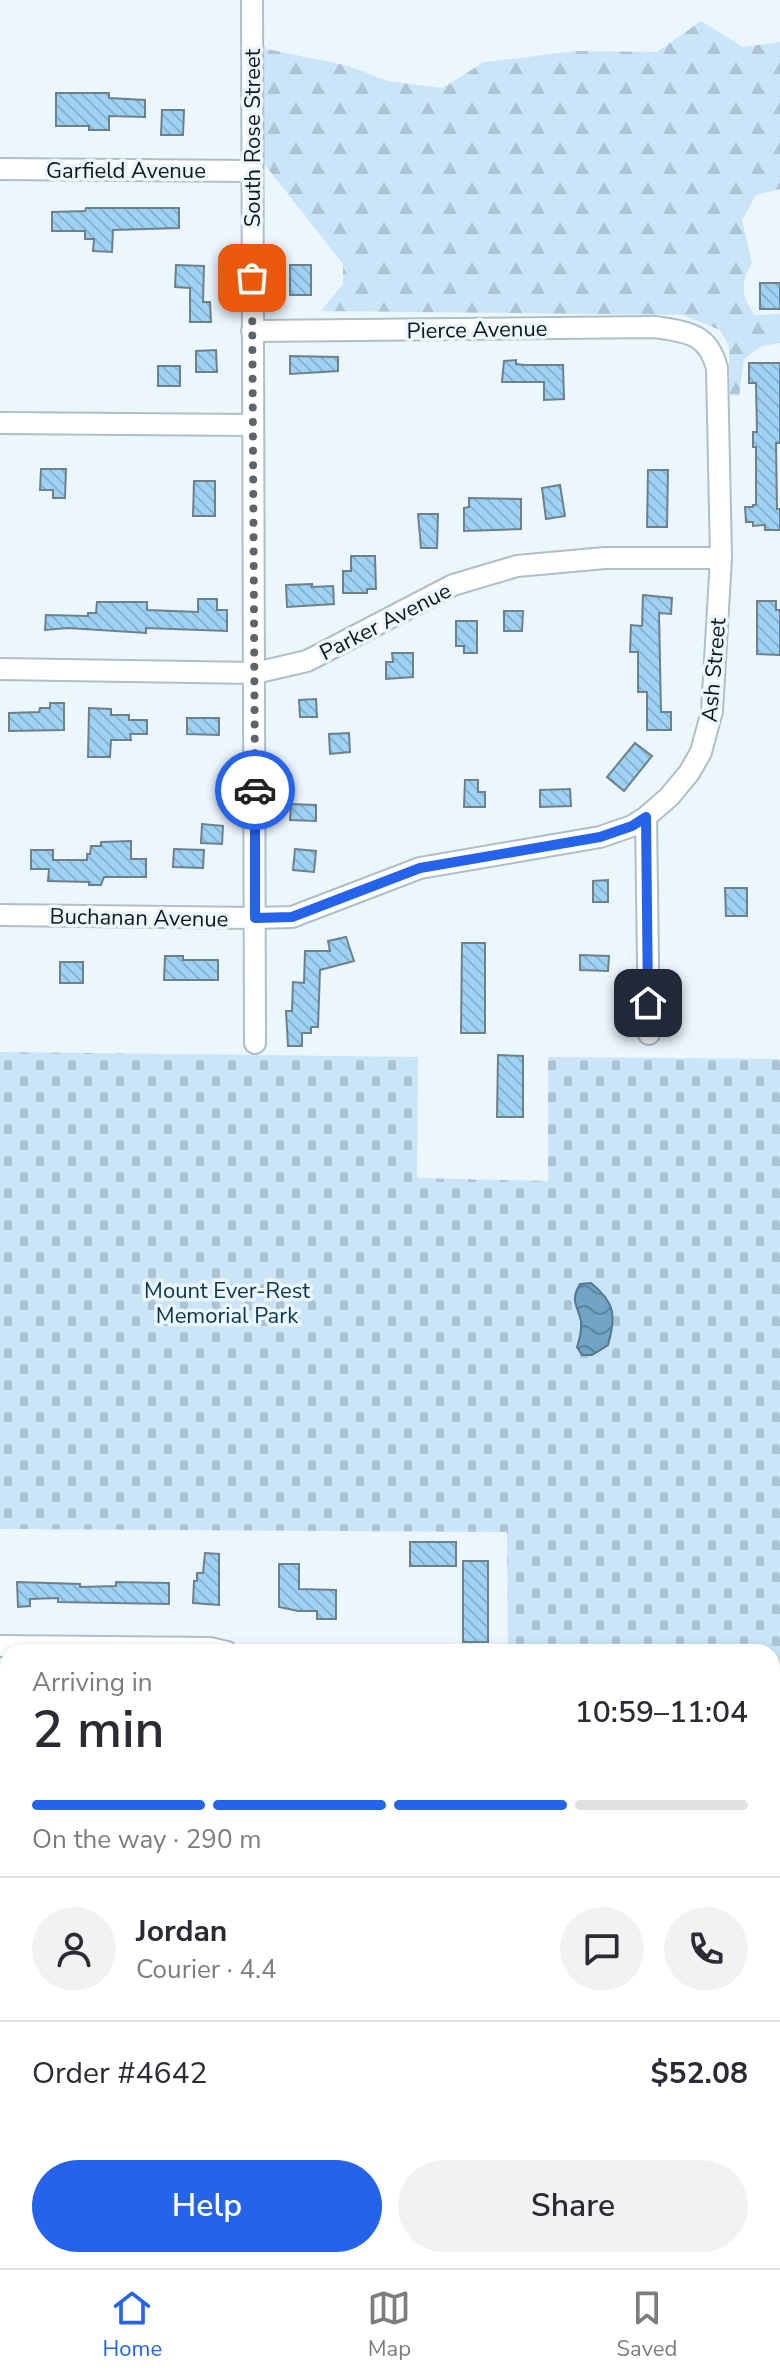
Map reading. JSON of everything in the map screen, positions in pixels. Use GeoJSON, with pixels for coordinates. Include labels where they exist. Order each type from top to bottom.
{"type":"FeatureCollection","features":[{"type":"Feature","properties":{"kind":"street","name":"South Rose Street"},"geometry":{"type":"LineString","coordinates":[[252,0],[255,1043]]}},
{"type":"Feature","properties":{"kind":"street","name":"Garfield Avenue"},"geometry":{"type":"LineString","coordinates":[[0,169],[252,171]]}},
{"type":"Feature","properties":{"kind":"street","name":"Pierce Avenue"},"geometry":{"type":"LineString","coordinates":[[252,331],[655,327],[700,338]]}},
{"type":"Feature","properties":{"kind":"street","name":"Ash Street"},"geometry":{"type":"LineString","coordinates":[[646,817],[669,797],[701,752],[709,730],[714,695],[721,558],[717,368],[710,349],[700,338]]}},
{"type":"Feature","properties":{"kind":"street"},"geometry":{"type":"LineString","coordinates":[[0,423],[252,425]]}},
{"type":"Feature","properties":{"kind":"street","name":"Parker Avenue"},"geometry":{"type":"LineString","coordinates":[[0,669],[255,673],[307,661],[453,585],[517,566],[605,558],[721,558]]}},
{"type":"Feature","properties":{"kind":"street"},"geometry":{"type":"LineString","coordinates":[[646,817],[649,1034]]}},
{"type":"Feature","properties":{"kind":"street","name":"Buchanan Avenue"},"geometry":{"type":"LineString","coordinates":[[0,915],[292,917],[420,868],[600,837],[632,826],[646,817]]}},
{"type":"Feature","properties":{"kind":"green space"},"geometry":{"type":"Polygon","coordinates":[[[701,21],[743,47],[780,42],[780,189],[756,195],[742,220],[752,263],[745,277],[745,296],[755,315],[780,314],[780,343],[762,346],[744,359],[739,396],[730,395],[729,346],[720,330],[683,315],[321,311],[343,284],[343,264],[258,156],[258,39],[267,49],[349,66],[387,81],[443,88],[484,62],[576,51],[657,52],[701,21]]]}},
{"type":"Feature","properties":{"kind":"green space","name":"Mount Ever-Rest Memorial Park"},"geometry":{"type":"Polygon","coordinates":[[[0,1052],[418,1057],[417,1178],[548,1181],[548,1057],[780,1059],[780,1644],[508,1644],[507,1532],[0,1529],[0,1052]]]}},
{"type":"Feature","properties":{"kind":"water"},"geometry":{"type":"Polygon","coordinates":[[[591,1283],[609,1304],[612,1326],[608,1345],[592,1355],[582,1355],[577,1347],[581,1321],[575,1295],[580,1284],[591,1283]]]}},
{"type":"Feature","properties":{"kind":"building"},"geometry":{"type":"Polygon","coordinates":[[[56,93],[109,93],[109,98],[145,100],[145,117],[109,116],[109,130],[89,130],[89,126],[56,126],[56,93]]]}},
{"type":"Feature","properties":{"kind":"building"},"geometry":{"type":"Polygon","coordinates":[[[162,110],[184,110],[183,135],[161,135],[162,110]]]}},
{"type":"Feature","properties":{"kind":"building"},"geometry":{"type":"Polygon","coordinates":[[[86,208],[179,208],[179,228],[113,230],[112,252],[93,251],[94,239],[85,239],[85,231],[52,231],[52,212],[85,211],[86,208]]]}},
{"type":"Feature","properties":{"kind":"building"},"geometry":{"type":"Polygon","coordinates":[[[176,265],[204,266],[203,302],[210,302],[211,322],[190,322],[190,288],[175,287],[176,265]]]}},
{"type":"Feature","properties":{"kind":"building"},"geometry":{"type":"Polygon","coordinates":[[[290,265],[311,265],[311,295],[290,295],[290,265]]]}},
{"type":"Feature","properties":{"kind":"building"},"geometry":{"type":"Polygon","coordinates":[[[760,283],[780,283],[780,309],[760,309],[760,283]]]}},
{"type":"Feature","properties":{"kind":"building"},"geometry":{"type":"Polygon","coordinates":[[[216,350],[217,372],[196,372],[196,351],[216,350]]]}},
{"type":"Feature","properties":{"kind":"building"},"geometry":{"type":"Polygon","coordinates":[[[290,356],[338,357],[338,371],[290,374],[290,356]]]}},
{"type":"Feature","properties":{"kind":"building"},"geometry":{"type":"Polygon","coordinates":[[[516,360],[516,364],[525,365],[563,365],[564,399],[544,400],[544,382],[502,382],[504,361],[516,360]]]}},
{"type":"Feature","properties":{"kind":"building"},"geometry":{"type":"Polygon","coordinates":[[[749,363],[780,363],[780,443],[776,443],[780,530],[765,530],[765,525],[753,526],[753,522],[746,522],[745,507],[756,505],[753,432],[757,432],[756,383],[749,383],[749,363]]]}},
{"type":"Feature","properties":{"kind":"building"},"geometry":{"type":"Polygon","coordinates":[[[158,366],[180,366],[180,386],[158,386],[158,366]]]}},
{"type":"Feature","properties":{"kind":"building"},"geometry":{"type":"Polygon","coordinates":[[[41,469],[66,469],[65,498],[53,498],[53,490],[40,490],[41,469]]]}},
{"type":"Feature","properties":{"kind":"building"},"geometry":{"type":"Polygon","coordinates":[[[648,470],[668,470],[667,527],[647,527],[648,470]]]}},
{"type":"Feature","properties":{"kind":"building"},"geometry":{"type":"Polygon","coordinates":[[[194,481],[215,481],[215,516],[193,516],[194,481]]]}},
{"type":"Feature","properties":{"kind":"building"},"geometry":{"type":"Polygon","coordinates":[[[560,485],[565,516],[546,519],[542,488],[560,485]]]}},
{"type":"Feature","properties":{"kind":"building"},"geometry":{"type":"Polygon","coordinates":[[[469,498],[521,499],[521,529],[464,531],[464,508],[469,507],[469,498]]]}},
{"type":"Feature","properties":{"kind":"building"},"geometry":{"type":"Polygon","coordinates":[[[418,514],[438,514],[437,548],[421,548],[418,514]]]}},
{"type":"Feature","properties":{"kind":"building"},"geometry":{"type":"Polygon","coordinates":[[[351,556],[375,556],[376,589],[367,589],[367,593],[343,593],[343,571],[351,571],[351,556]]]}},
{"type":"Feature","properties":{"kind":"building"},"geometry":{"type":"Polygon","coordinates":[[[312,584],[312,587],[333,586],[334,604],[287,607],[286,585],[312,584]]]}},
{"type":"Feature","properties":{"kind":"building"},"geometry":{"type":"Polygon","coordinates":[[[643,595],[672,598],[671,614],[659,613],[661,712],[671,712],[671,730],[647,730],[647,692],[638,692],[638,652],[630,652],[631,625],[642,626],[643,595]]]}},
{"type":"Feature","properties":{"kind":"building"},"geometry":{"type":"Polygon","coordinates":[[[198,599],[217,599],[217,610],[227,610],[227,631],[146,628],[146,633],[68,628],[45,630],[46,615],[88,616],[88,613],[96,613],[97,602],[147,602],[147,610],[198,612],[198,599]]]}},
{"type":"Feature","properties":{"kind":"building"},"geometry":{"type":"Polygon","coordinates":[[[757,601],[776,601],[776,610],[780,610],[780,655],[757,654],[757,601]]]}},
{"type":"Feature","properties":{"kind":"building"},"geometry":{"type":"Polygon","coordinates":[[[504,611],[523,611],[522,631],[504,631],[504,611]]]}},
{"type":"Feature","properties":{"kind":"building"},"geometry":{"type":"Polygon","coordinates":[[[456,621],[477,621],[477,653],[464,653],[464,646],[456,646],[456,621]]]}},
{"type":"Feature","properties":{"kind":"building"},"geometry":{"type":"Polygon","coordinates":[[[392,653],[413,653],[413,677],[386,679],[386,662],[393,662],[392,653]]]}},
{"type":"Feature","properties":{"kind":"building"},"geometry":{"type":"Polygon","coordinates":[[[316,699],[317,717],[300,717],[299,700],[316,699]]]}},
{"type":"Feature","properties":{"kind":"building"},"geometry":{"type":"Polygon","coordinates":[[[50,703],[64,703],[64,730],[9,731],[9,713],[39,712],[40,708],[50,708],[50,703]]]}},
{"type":"Feature","properties":{"kind":"building"},"geometry":{"type":"Polygon","coordinates":[[[89,708],[111,709],[111,715],[129,715],[129,720],[147,720],[147,734],[130,734],[131,740],[111,740],[110,757],[88,757],[89,708]]]}},
{"type":"Feature","properties":{"kind":"building"},"geometry":{"type":"Polygon","coordinates":[[[187,718],[219,718],[219,735],[187,734],[187,718]]]}},
{"type":"Feature","properties":{"kind":"building"},"geometry":{"type":"Polygon","coordinates":[[[349,733],[350,752],[330,754],[329,734],[349,733]]]}},
{"type":"Feature","properties":{"kind":"building"},"geometry":{"type":"Polygon","coordinates":[[[635,743],[652,756],[624,791],[607,777],[635,743]]]}},
{"type":"Feature","properties":{"kind":"building"},"geometry":{"type":"Polygon","coordinates":[[[465,780],[478,780],[478,792],[485,792],[485,807],[464,807],[465,780]]]}},
{"type":"Feature","properties":{"kind":"building"},"geometry":{"type":"Polygon","coordinates":[[[570,789],[571,806],[540,807],[540,790],[570,789]]]}},
{"type":"Feature","properties":{"kind":"building"},"geometry":{"type":"Polygon","coordinates":[[[291,804],[316,805],[316,821],[290,820],[291,804]]]}},
{"type":"Feature","properties":{"kind":"building"},"geometry":{"type":"Polygon","coordinates":[[[202,824],[223,826],[222,844],[201,843],[202,824]]]}},
{"type":"Feature","properties":{"kind":"building"},"geometry":{"type":"Polygon","coordinates":[[[131,841],[131,859],[146,859],[146,877],[104,877],[101,885],[89,885],[89,882],[48,881],[49,869],[31,869],[31,850],[53,850],[53,860],[87,860],[91,846],[101,846],[101,842],[131,841]]]}},
{"type":"Feature","properties":{"kind":"building"},"geometry":{"type":"Polygon","coordinates":[[[174,849],[204,850],[203,868],[173,867],[174,849]]]}},
{"type":"Feature","properties":{"kind":"building"},"geometry":{"type":"Polygon","coordinates":[[[295,849],[316,851],[314,872],[293,870],[295,849]]]}},
{"type":"Feature","properties":{"kind":"building"},"geometry":{"type":"Polygon","coordinates":[[[608,880],[608,902],[593,902],[593,881],[608,880]]]}},
{"type":"Feature","properties":{"kind":"building"},"geometry":{"type":"Polygon","coordinates":[[[725,888],[747,888],[747,916],[726,916],[725,888]]]}},
{"type":"Feature","properties":{"kind":"building"},"geometry":{"type":"Polygon","coordinates":[[[346,937],[354,961],[320,970],[318,1027],[311,1027],[311,1033],[302,1033],[302,1046],[288,1046],[286,1011],[292,1011],[293,982],[304,983],[305,951],[330,951],[328,941],[346,937]]]}},
{"type":"Feature","properties":{"kind":"building"},"geometry":{"type":"Polygon","coordinates":[[[462,943],[485,943],[485,1033],[461,1033],[462,943]]]}},
{"type":"Feature","properties":{"kind":"building"},"geometry":{"type":"Polygon","coordinates":[[[580,955],[609,956],[608,971],[580,970],[580,955]]]}},
{"type":"Feature","properties":{"kind":"building"},"geometry":{"type":"Polygon","coordinates":[[[165,956],[183,956],[183,960],[218,960],[218,980],[164,980],[165,956]]]}},
{"type":"Feature","properties":{"kind":"building"},"geometry":{"type":"Polygon","coordinates":[[[60,962],[83,962],[83,983],[60,983],[60,962]]]}},
{"type":"Feature","properties":{"kind":"building"},"geometry":{"type":"Polygon","coordinates":[[[498,1055],[523,1056],[523,1117],[497,1117],[498,1055]]]}},
{"type":"Feature","properties":{"kind":"building"},"geometry":{"type":"Polygon","coordinates":[[[410,1542],[456,1542],[456,1566],[410,1566],[410,1542]]]}},
{"type":"Feature","properties":{"kind":"building"},"geometry":{"type":"Polygon","coordinates":[[[205,1553],[219,1554],[219,1605],[193,1603],[194,1581],[197,1581],[197,1573],[203,1573],[205,1553]]]}},
{"type":"Feature","properties":{"kind":"building"},"geometry":{"type":"Polygon","coordinates":[[[463,1561],[488,1561],[488,1642],[463,1642],[463,1561]]]}},
{"type":"Feature","properties":{"kind":"building"},"geometry":{"type":"Polygon","coordinates":[[[279,1564],[299,1564],[299,1589],[336,1590],[336,1619],[317,1619],[317,1611],[279,1607],[279,1564]]]}},
{"type":"Feature","properties":{"kind":"building"},"geometry":{"type":"Polygon","coordinates":[[[17,1582],[80,1584],[80,1587],[116,1586],[116,1582],[169,1583],[169,1604],[58,1602],[58,1598],[30,1599],[30,1606],[18,1607],[17,1582]]]}},
{"type":"Feature","properties":{"kind":"way so far"},"geometry":{"type":"LineString","coordinates":[[252,278],[255,790]]}},
{"type":"Feature","properties":{"kind":"route"},"geometry":{"type":"LineString","coordinates":[[255,790],[255,918],[292,917],[420,868],[600,837],[632,826],[646,817],[648,1003]]}}]}
